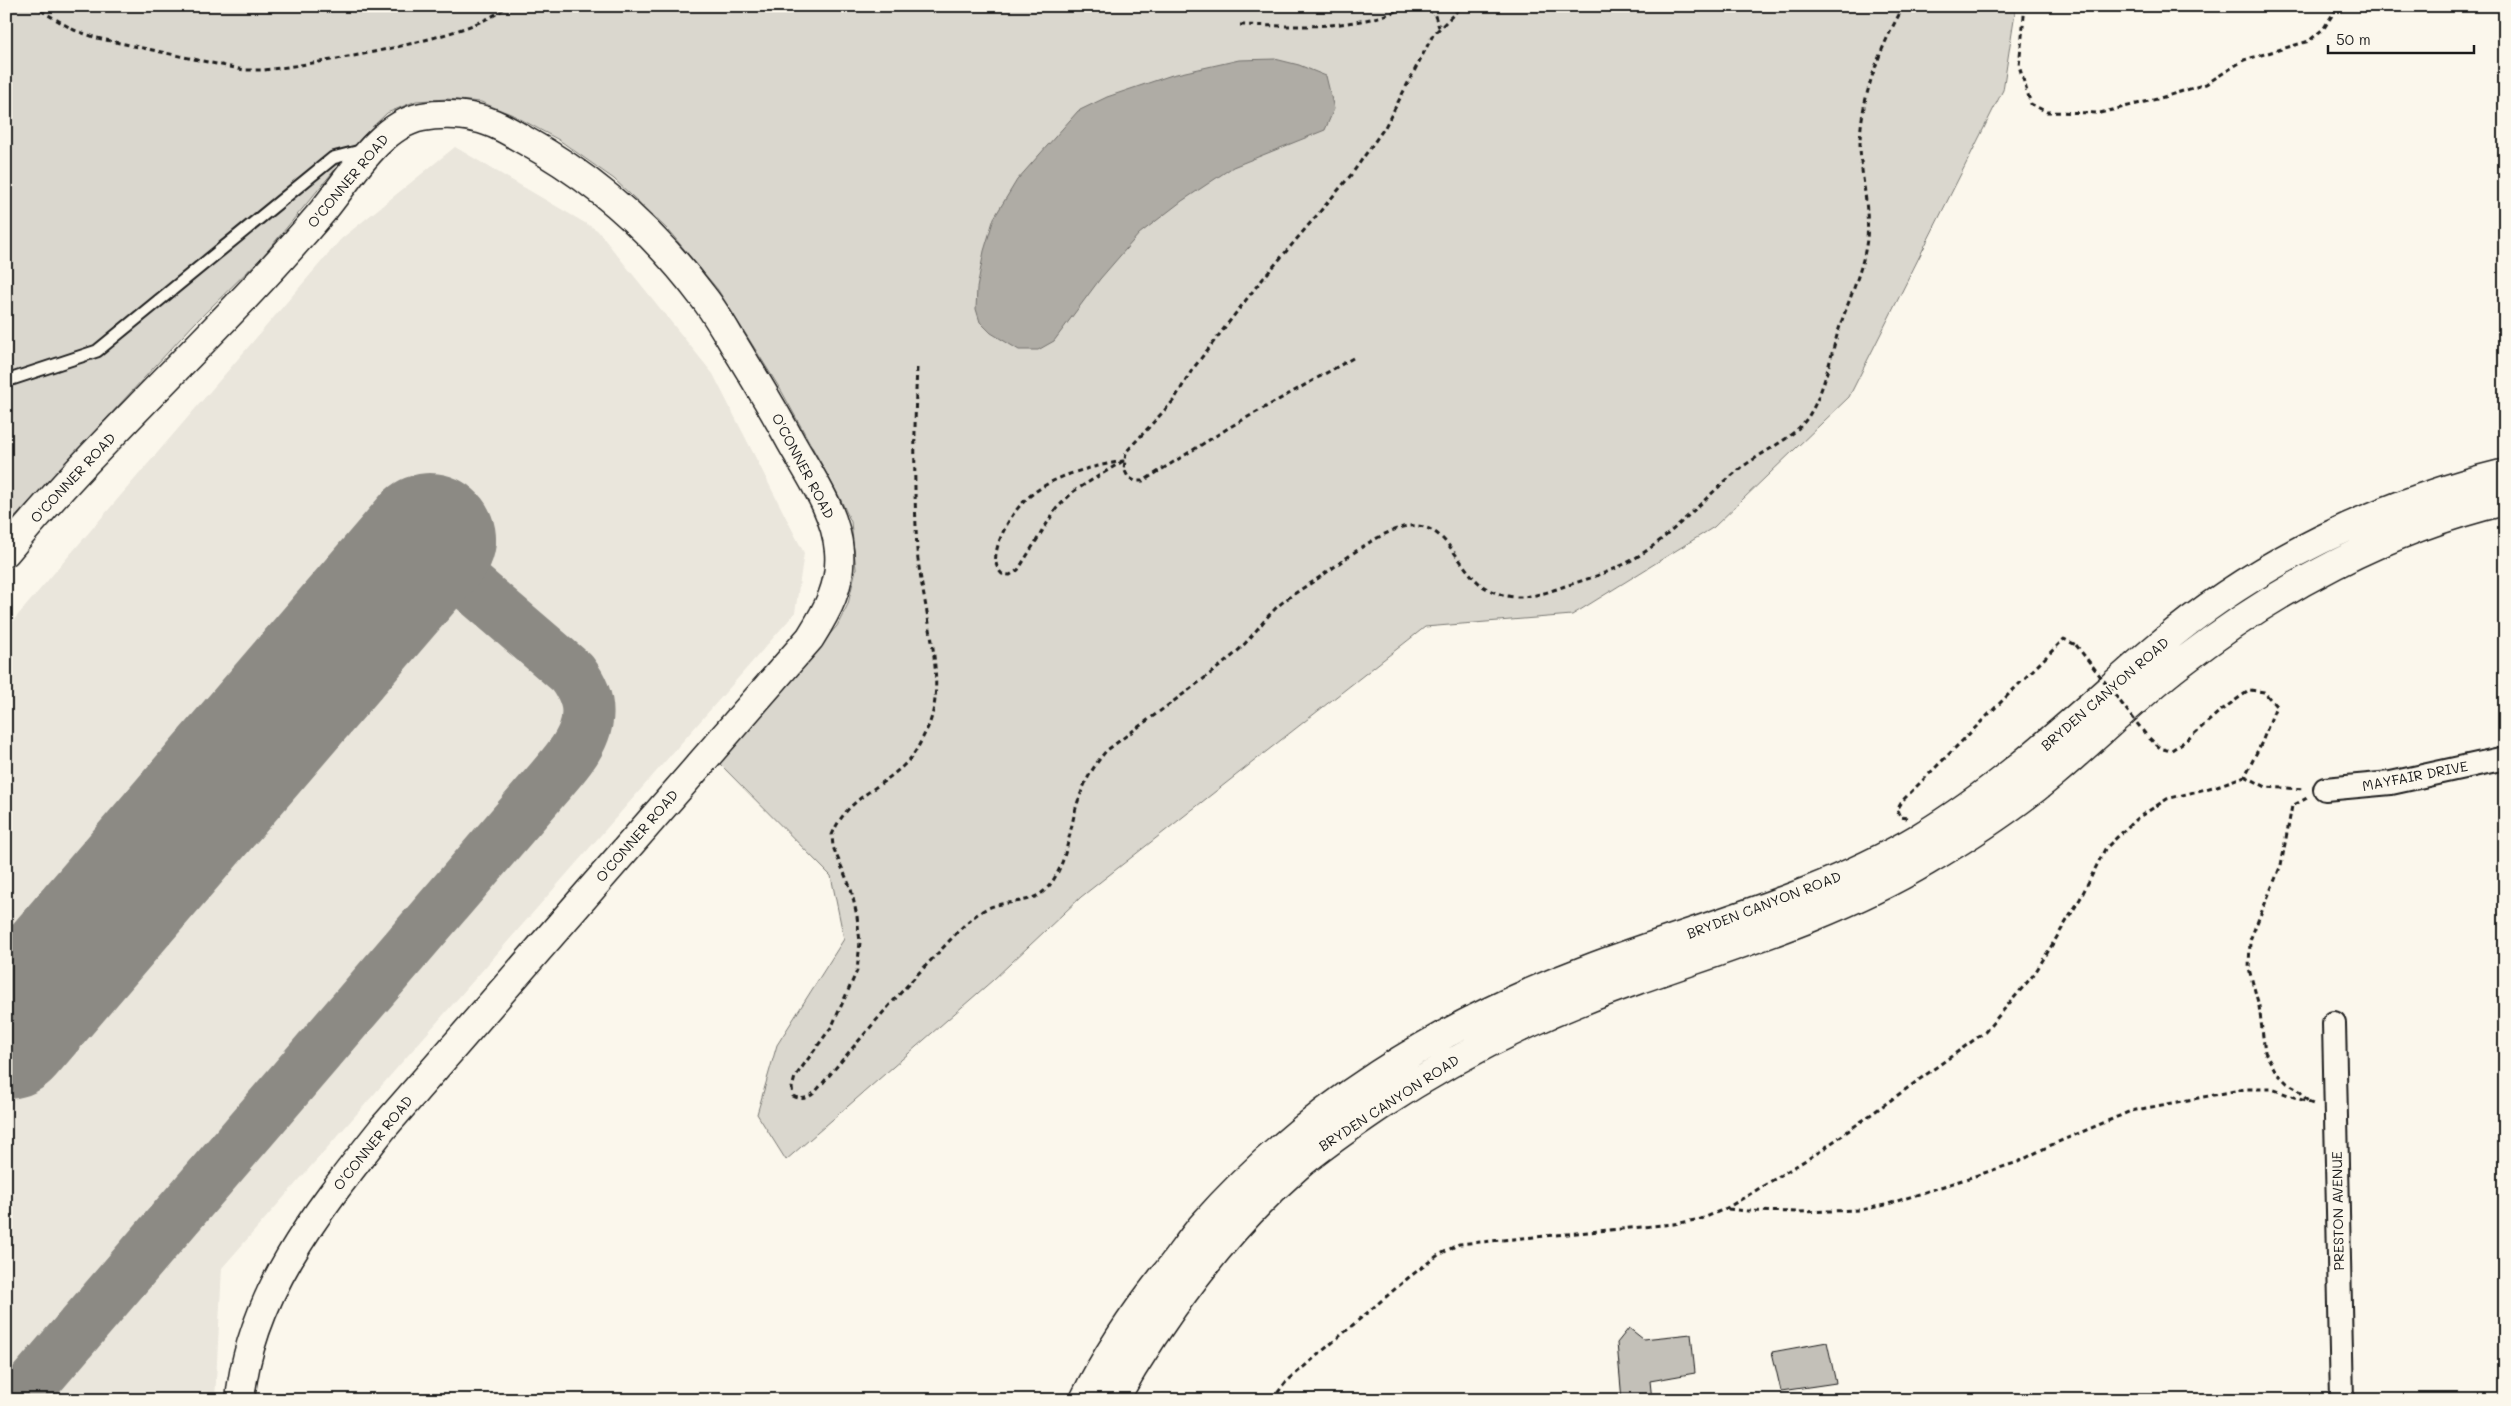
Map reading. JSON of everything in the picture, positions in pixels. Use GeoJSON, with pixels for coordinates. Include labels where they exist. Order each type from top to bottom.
{"type":"FeatureCollection","features":[{"type":"Feature","properties":{"kind":"main road","name":"O'CONNER ROAD"},"geometry":{"type":"LineString","coordinates":[[6,552],[33,519],[200,342],[275,267],[374,147],[396,127],[420,118],[447,115],[477,118],[506,130],[550,154],[604,192],[658,242],[710,307],[768,400],[826,505],[835,527],[840,568],[833,598],[810,638],[390,1121],[317,1212],[266,1300],[251,1338],[242,1373],[240,1400]]}},
{"type":"Feature","properties":{"kind":"main road","name":"BRYDEN CANYON ROAD"},"geometry":{"type":"LineString","coordinates":[[1084,1400],[1120,1334],[1200,1229],[1275,1154],[1357,1088],[1450,1030],[1530,993],[1589,968],[1768,906],[1877,860],[1968,807],[2038,753],[2160,645],[2219,599],[2267,569],[2313,543],[2360,520],[2418,498],[2505,473]]}},
{"type":"Feature","properties":{"kind":"main road","name":"BRYDEN CANYON ROAD"},"geometry":{"type":"LineString","coordinates":[[1114,1400],[1158,1329],[1223,1244],[1257,1206],[1295,1168],[1331,1140],[1410,1086],[1454,1059],[1531,1021],[1637,980],[1721,952],[1881,887],[1933,857],[2010,807],[2052,775],[2178,665],[2234,623],[2272,599],[2325,568],[2425,525],[2505,501]]}},
{"type":"Feature","properties":{"kind":"street","name":"MAYFAIR DRIVE"},"geometry":{"type":"LineString","coordinates":[[2325,789],[2391,782],[2505,758]]}},
{"type":"Feature","properties":{"kind":"street","name":"PRESTON AVENUE"},"geometry":{"type":"LineString","coordinates":[[2334,1022],[2342,1400]]}},
{"type":"Feature","properties":{"kind":"lane"},"geometry":{"type":"LineString","coordinates":[[6,381],[97,351],[333,158],[374,147]]}},
{"type":"Feature","properties":{"kind":"path"},"geometry":{"type":"LineString","coordinates":[[33,6],[74,30],[116,44],[244,70],[264,70],[416,42],[484,21],[498,15],[507,6]]}},
{"type":"Feature","properties":{"kind":"path"},"geometry":{"type":"LineString","coordinates":[[1240,25],[1326,26],[1352,24],[1374,20],[1409,6]]}},
{"type":"Feature","properties":{"kind":"path"},"geometry":{"type":"LineString","coordinates":[[1420,6],[1434,13],[1439,27]]}},
{"type":"Feature","properties":{"kind":"path"},"geometry":{"type":"LineString","coordinates":[[1354,358],[1230,427],[1143,481],[1135,481],[1128,477],[1124,469],[1126,452],[1174,400],[1192,370],[1256,287],[1351,175],[1385,127],[1439,27],[1462,6]]}},
{"type":"Feature","properties":{"kind":"path"},"geometry":{"type":"LineString","coordinates":[[917,368],[914,433],[917,550],[936,678],[934,707],[929,725],[906,764],[885,782],[849,806],[832,835],[833,847],[851,889],[858,916],[860,942],[857,971],[832,1026],[795,1077],[792,1088],[793,1096],[800,1099],[809,1098],[816,1091],[899,993],[962,929],[984,910],[1002,904],[1024,902],[1037,897],[1049,887],[1057,875],[1080,793],[1097,761],[1106,751],[1231,656],[1278,606],[1376,539],[1410,525],[1424,527],[1438,534],[1452,548],[1467,570],[1485,588],[1510,597],[1528,596],[1553,590],[1596,576],[1630,561],[1652,546],[1736,472],[1761,453],[1788,437],[1806,421],[1822,386],[1839,329],[1858,279],[1867,241],[1868,215],[1860,142],[1864,112],[1884,50],[1904,6]]}},
{"type":"Feature","properties":{"kind":"path"},"geometry":{"type":"LineString","coordinates":[[2025,6],[2019,66],[2031,104],[2046,112],[2067,114],[2100,113],[2157,99],[2206,84],[2244,60],[2309,41],[2324,28],[2338,6]]}},
{"type":"Feature","properties":{"kind":"path"},"geometry":{"type":"LineString","coordinates":[[1124,461],[1080,487],[1056,509],[1018,570],[1010,575],[1002,574],[998,570],[996,551],[1002,534],[1014,512],[1031,494],[1048,482],[1078,471],[1124,461]]}},
{"type":"Feature","properties":{"kind":"path"},"geometry":{"type":"LineString","coordinates":[[1272,1400],[1286,1382],[1408,1278],[1437,1256],[1459,1244],[1674,1224],[1701,1219],[1727,1208],[1818,1152],[1984,1032],[2035,973],[2080,899],[2105,849],[2136,819],[2167,799],[2217,786],[2245,776],[2262,742],[2276,706],[2264,692],[2250,690],[2220,711],[2187,740],[2170,751],[2160,748],[2147,736],[2076,645]]}},
{"type":"Feature","properties":{"kind":"path"},"geometry":{"type":"LineString","coordinates":[[2245,776],[2266,786],[2325,789]]}},
{"type":"Feature","properties":{"kind":"path"},"geometry":{"type":"LineString","coordinates":[[2310,1104],[2298,1089],[2287,1084],[2276,1072],[2265,1052],[2259,1006],[2249,969],[2250,940],[2281,865],[2292,806],[2325,789]]}},
{"type":"Feature","properties":{"kind":"path"},"geometry":{"type":"LineString","coordinates":[[1727,1208],[1748,1212],[1799,1212],[1861,1210],[1885,1205],[2018,1162],[2048,1146],[2131,1112],[2245,1089],[2272,1089],[2310,1104],[2336,1107]]}},
{"type":"Feature","properties":{"kind":"shaded area"},"geometry":{"type":"Polygon","coordinates":[[[6,6],[2016,6],[2003,90],[1849,397],[1714,527],[1572,615],[1425,627],[1081,897],[993,980],[786,1160],[757,1114],[777,1045],[844,939],[831,876],[717,761],[837,626],[848,604],[856,569],[851,522],[840,498],[782,392],[718,290],[669,231],[614,179],[559,140],[513,115],[481,102],[447,99],[416,101],[387,113],[362,137],[263,256],[195,323],[6,527],[6,6]]]}},
{"type":"Feature","properties":{"kind":"shaded area"},"geometry":{"type":"Polygon","coordinates":[[[1275,59],[1299,65],[1326,76],[1334,109],[1325,130],[1233,167],[1182,201],[1139,234],[1100,279],[1054,341],[1038,350],[1019,350],[991,333],[980,322],[976,309],[977,288],[984,251],[994,218],[1017,180],[1078,111],[1107,97],[1172,75],[1239,60],[1275,59]]]}},
{"type":"Feature","properties":{"kind":"shaded area"},"geometry":{"type":"Polygon","coordinates":[[[455,147],[597,230],[713,374],[804,553],[795,613],[222,1268],[215,1400],[6,1400],[6,629],[341,239],[455,147]]]}},
{"type":"Feature","properties":{"kind":"building"},"geometry":{"type":"Polygon","coordinates":[[[1629,1328],[1643,1339],[1691,1334],[1695,1373],[1650,1381],[1652,1400],[1622,1400],[1617,1343],[1629,1328]]]}},
{"type":"Feature","properties":{"kind":"building"},"geometry":{"type":"Polygon","coordinates":[[[1827,1342],[1836,1383],[1781,1391],[1772,1352],[1827,1342]]]}},
{"type":"Feature","properties":{"kind":"taxiway"},"geometry":{"type":"LineString","coordinates":[[19,1400],[563,766],[581,738],[586,723],[587,707],[583,691],[572,673],[466,582],[441,573],[419,575],[398,584],[377,599]]}},
{"type":"Feature","properties":{"kind":"runway"},"geometry":{"type":"LineString","coordinates":[[6,1033],[430,539]]}}]}
